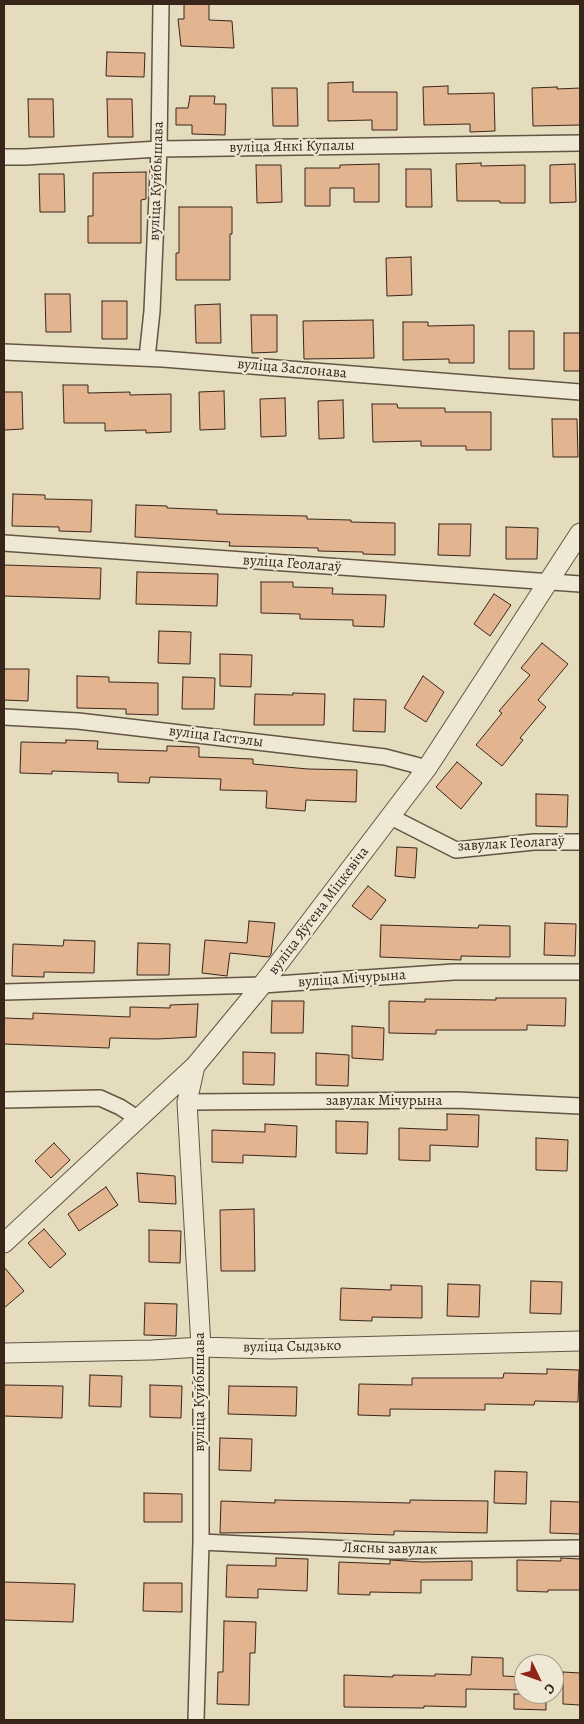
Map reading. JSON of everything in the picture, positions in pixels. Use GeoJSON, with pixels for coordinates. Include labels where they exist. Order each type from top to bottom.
{"type":"FeatureCollection","features":[{"type":"Feature","properties":{"kind":"street","name":"вуліца Куйбышава"},"geometry":{"type":"LineString","coordinates":[[147,358],[152,310],[159,149],[161,4]]}},
{"type":"Feature","properties":{"kind":"street","name":"вуліца Янкі Купалы"},"geometry":{"type":"LineString","coordinates":[[4,157],[159,149],[580,143]]}},
{"type":"Feature","properties":{"kind":"street","name":"вуліца Заслонава"},"geometry":{"type":"LineString","coordinates":[[4,352],[147,358],[580,392]]}},
{"type":"Feature","properties":{"kind":"street","name":"вуліца Яўгена Міцкевіча"},"geometry":{"type":"LineString","coordinates":[[4,1243],[195,1066],[262,985],[427,768],[580,533]]}},
{"type":"Feature","properties":{"kind":"street","name":"вуліца Геолагаў"},"geometry":{"type":"LineString","coordinates":[[4,543],[580,584]]}},
{"type":"Feature","properties":{"kind":"street","name":"вуліца Гастэлы"},"geometry":{"type":"LineString","coordinates":[[4,717],[108,724],[385,757],[427,768]]}},
{"type":"Feature","properties":{"kind":"street","name":"завулак Геолагаў"},"geometry":{"type":"LineString","coordinates":[[389,816],[456,850],[534,842],[580,842]]}},
{"type":"Feature","properties":{"kind":"street","name":"вуліца Мічурына"},"geometry":{"type":"LineString","coordinates":[[4,992],[262,985],[454,972],[580,972]]}},
{"type":"Feature","properties":{"kind":"street","name":"вуліца Куйбышава"},"geometry":{"type":"LineString","coordinates":[[195,1066],[187,1102],[201,1347],[201,1542],[196,1720]]}},
{"type":"Feature","properties":{"kind":"street"},"geometry":{"type":"LineString","coordinates":[[4,1100],[100,1098],[120,1107],[137,1118]]}},
{"type":"Feature","properties":{"kind":"street","name":"завулак Мічурына"},"geometry":{"type":"LineString","coordinates":[[187,1102],[457,1100],[580,1106]]}},
{"type":"Feature","properties":{"kind":"street","name":"вуліца Сыдзько"},"geometry":{"type":"LineString","coordinates":[[4,1353],[152,1350],[201,1347],[270,1348],[580,1341]]}},
{"type":"Feature","properties":{"kind":"street","name":"Лясны завулак"},"geometry":{"type":"LineString","coordinates":[[201,1542],[393,1551],[580,1548]]}},
{"type":"Feature","properties":{"kind":"building"},"geometry":{"type":"Polygon","coordinates":[[[184,4],[209,4],[209,20],[232,21],[234,48],[181,46],[178,19],[184,19],[184,4]]]}},
{"type":"Feature","properties":{"kind":"building"},"geometry":{"type":"Polygon","coordinates":[[[107,52],[145,53],[144,77],[106,76],[107,52]]]}},
{"type":"Feature","properties":{"kind":"building"},"geometry":{"type":"Polygon","coordinates":[[[353,82],[353,92],[397,92],[397,130],[372,130],[372,120],[328,121],[328,83],[353,82]]]}},
{"type":"Feature","properties":{"kind":"building"},"geometry":{"type":"Polygon","coordinates":[[[448,86],[448,94],[494,93],[495,131],[470,132],[470,124],[424,125],[423,87],[448,86]]]}},
{"type":"Feature","properties":{"kind":"building"},"geometry":{"type":"Polygon","coordinates":[[[557,87],[557,89],[580,88],[580,125],[533,126],[532,88],[557,87]]]}},
{"type":"Feature","properties":{"kind":"building"},"geometry":{"type":"Polygon","coordinates":[[[272,88],[297,88],[298,126],[273,126],[272,88]]]}},
{"type":"Feature","properties":{"kind":"building"},"geometry":{"type":"Polygon","coordinates":[[[190,96],[215,96],[214,104],[226,104],[225,135],[192,134],[192,125],[176,125],[176,108],[188,108],[190,96]]]}},
{"type":"Feature","properties":{"kind":"building"},"geometry":{"type":"Polygon","coordinates":[[[28,99],[53,99],[54,137],[29,137],[28,99]]]}},
{"type":"Feature","properties":{"kind":"building"},"geometry":{"type":"Polygon","coordinates":[[[107,99],[132,99],[133,137],[108,137],[107,99]]]}},
{"type":"Feature","properties":{"kind":"building"},"geometry":{"type":"Polygon","coordinates":[[[481,163],[481,166],[525,165],[525,203],[457,201],[456,164],[481,163]]]}},
{"type":"Feature","properties":{"kind":"building"},"geometry":{"type":"Polygon","coordinates":[[[379,164],[379,202],[354,202],[354,188],[330,188],[330,206],[305,206],[305,168],[340,168],[340,165],[379,164]]]}},
{"type":"Feature","properties":{"kind":"building"},"geometry":{"type":"Polygon","coordinates":[[[575,164],[576,202],[550,203],[550,165],[575,164]]]}},
{"type":"Feature","properties":{"kind":"building"},"geometry":{"type":"Polygon","coordinates":[[[256,165],[281,165],[282,202],[257,203],[256,165]]]}},
{"type":"Feature","properties":{"kind":"building"},"geometry":{"type":"Polygon","coordinates":[[[406,169],[431,169],[432,207],[406,207],[406,169]]]}},
{"type":"Feature","properties":{"kind":"building"},"geometry":{"type":"Polygon","coordinates":[[[146,172],[146,199],[141,200],[141,243],[88,243],[88,216],[93,216],[93,173],[146,172]]]}},
{"type":"Feature","properties":{"kind":"building"},"geometry":{"type":"Polygon","coordinates":[[[39,174],[64,174],[65,212],[40,212],[39,174]]]}},
{"type":"Feature","properties":{"kind":"building"},"geometry":{"type":"Polygon","coordinates":[[[179,207],[232,207],[230,280],[176,280],[176,253],[179,253],[179,207]]]}},
{"type":"Feature","properties":{"kind":"building"},"geometry":{"type":"Polygon","coordinates":[[[411,257],[412,295],[387,296],[386,258],[411,257]]]}},
{"type":"Feature","properties":{"kind":"building"},"geometry":{"type":"Polygon","coordinates":[[[45,294],[70,294],[71,332],[46,332],[45,294]]]}},
{"type":"Feature","properties":{"kind":"building"},"geometry":{"type":"Polygon","coordinates":[[[102,301],[127,301],[127,339],[102,339],[102,301]]]}},
{"type":"Feature","properties":{"kind":"building"},"geometry":{"type":"Polygon","coordinates":[[[220,304],[221,343],[196,343],[195,305],[220,304]]]}},
{"type":"Feature","properties":{"kind":"building"},"geometry":{"type":"Polygon","coordinates":[[[251,315],[277,315],[277,352],[252,353],[251,315]]]}},
{"type":"Feature","properties":{"kind":"building"},"geometry":{"type":"Polygon","coordinates":[[[373,320],[374,358],[304,359],[303,321],[373,320]]]}},
{"type":"Feature","properties":{"kind":"building"},"geometry":{"type":"Polygon","coordinates":[[[403,322],[428,322],[428,326],[474,325],[474,363],[449,363],[449,359],[403,360],[403,322]]]}},
{"type":"Feature","properties":{"kind":"building"},"geometry":{"type":"Polygon","coordinates":[[[509,331],[534,331],[534,369],[509,369],[509,331]]]}},
{"type":"Feature","properties":{"kind":"building"},"geometry":{"type":"Polygon","coordinates":[[[564,333],[580,333],[580,371],[564,371],[564,333]]]}},
{"type":"Feature","properties":{"kind":"building"},"geometry":{"type":"Polygon","coordinates":[[[63,385],[88,385],[88,393],[130,392],[130,395],[171,394],[171,432],[146,433],[146,430],[105,431],[105,423],[64,423],[63,385]]]}},
{"type":"Feature","properties":{"kind":"building"},"geometry":{"type":"Polygon","coordinates":[[[224,391],[225,429],[200,430],[199,392],[224,391]]]}},
{"type":"Feature","properties":{"kind":"building"},"geometry":{"type":"Polygon","coordinates":[[[4,392],[22,392],[23,429],[4,430],[4,392]]]}},
{"type":"Feature","properties":{"kind":"building"},"geometry":{"type":"Polygon","coordinates":[[[285,398],[286,436],[261,437],[260,399],[285,398]]]}},
{"type":"Feature","properties":{"kind":"building"},"geometry":{"type":"Polygon","coordinates":[[[343,400],[344,438],[319,439],[318,401],[343,400]]]}},
{"type":"Feature","properties":{"kind":"building"},"geometry":{"type":"Polygon","coordinates":[[[372,404],[397,404],[398,408],[445,408],[445,412],[491,412],[491,450],[466,450],[466,446],[421,446],[421,441],[373,442],[372,404]]]}},
{"type":"Feature","properties":{"kind":"building"},"geometry":{"type":"Polygon","coordinates":[[[552,419],[577,419],[578,457],[553,457],[552,419]]]}},
{"type":"Feature","properties":{"kind":"building"},"geometry":{"type":"Polygon","coordinates":[[[13,494],[45,495],[45,499],[92,500],[91,532],[59,531],[59,527],[12,526],[13,494]]]}},
{"type":"Feature","properties":{"kind":"building"},"geometry":{"type":"Polygon","coordinates":[[[136,505],[217,510],[217,514],[307,516],[307,519],[395,523],[395,555],[318,551],[318,548],[229,546],[230,542],[135,537],[136,505]]]}},
{"type":"Feature","properties":{"kind":"building"},"geometry":{"type":"Polygon","coordinates":[[[439,524],[471,524],[470,556],[438,555],[439,524]]]}},
{"type":"Feature","properties":{"kind":"building"},"geometry":{"type":"Polygon","coordinates":[[[506,527],[538,528],[537,559],[506,559],[506,527]]]}},
{"type":"Feature","properties":{"kind":"building"},"geometry":{"type":"Polygon","coordinates":[[[4,565],[101,568],[100,599],[4,596],[4,565]]]}},
{"type":"Feature","properties":{"kind":"building"},"geometry":{"type":"Polygon","coordinates":[[[137,572],[218,574],[217,606],[136,604],[137,572]]]}},
{"type":"Feature","properties":{"kind":"building"},"geometry":{"type":"Polygon","coordinates":[[[261,582],[293,582],[293,587],[333,588],[332,594],[386,595],[384,627],[353,626],[353,620],[300,619],[300,614],[261,613],[261,582]]]}},
{"type":"Feature","properties":{"kind":"building"},"geometry":{"type":"Polygon","coordinates":[[[494,594],[511,605],[490,636],[474,624],[494,594]]]}},
{"type":"Feature","properties":{"kind":"building"},"geometry":{"type":"Polygon","coordinates":[[[159,631],[191,632],[190,664],[158,663],[159,631]]]}},
{"type":"Feature","properties":{"kind":"building"},"geometry":{"type":"Polygon","coordinates":[[[542,643],[568,664],[538,700],[546,707],[520,738],[523,740],[502,766],[476,745],[502,713],[499,711],[530,675],[521,668],[542,643]]]}},
{"type":"Feature","properties":{"kind":"building"},"geometry":{"type":"Polygon","coordinates":[[[220,654],[252,655],[251,687],[220,686],[220,654]]]}},
{"type":"Feature","properties":{"kind":"building"},"geometry":{"type":"Polygon","coordinates":[[[4,669],[29,669],[28,701],[4,700],[4,669]]]}},
{"type":"Feature","properties":{"kind":"building"},"geometry":{"type":"Polygon","coordinates":[[[77,676],[109,677],[109,682],[158,683],[158,715],[126,714],[126,709],[77,708],[77,676]]]}},
{"type":"Feature","properties":{"kind":"building"},"geometry":{"type":"Polygon","coordinates":[[[423,676],[444,692],[426,722],[404,708],[423,676]]]}},
{"type":"Feature","properties":{"kind":"building"},"geometry":{"type":"Polygon","coordinates":[[[183,677],[215,678],[214,709],[182,709],[183,677]]]}},
{"type":"Feature","properties":{"kind":"building"},"geometry":{"type":"Polygon","coordinates":[[[293,693],[325,694],[324,725],[254,725],[255,694],[293,695],[293,693]]]}},
{"type":"Feature","properties":{"kind":"building"},"geometry":{"type":"Polygon","coordinates":[[[354,699],[386,700],[385,732],[353,731],[354,699]]]}},
{"type":"Feature","properties":{"kind":"building"},"geometry":{"type":"Polygon","coordinates":[[[66,740],[98,741],[97,749],[167,751],[167,746],[199,747],[199,757],[253,759],[253,764],[308,769],[357,770],[356,802],[306,800],[305,811],[266,808],[267,791],[220,790],[221,779],[150,777],[149,783],[118,782],[118,773],[52,771],[52,774],[20,773],[21,742],[66,743],[66,740]]]}},
{"type":"Feature","properties":{"kind":"building"},"geometry":{"type":"Polygon","coordinates":[[[457,762],[482,783],[461,809],[436,787],[457,762]]]}},
{"type":"Feature","properties":{"kind":"building"},"geometry":{"type":"Polygon","coordinates":[[[536,794],[568,795],[567,827],[536,826],[536,794]]]}},
{"type":"Feature","properties":{"kind":"building"},"geometry":{"type":"Polygon","coordinates":[[[397,847],[417,848],[415,878],[395,876],[397,847]]]}},
{"type":"Feature","properties":{"kind":"building"},"geometry":{"type":"Polygon","coordinates":[[[368,886],[386,900],[371,920],[352,906],[368,886]]]}},
{"type":"Feature","properties":{"kind":"building"},"geometry":{"type":"Polygon","coordinates":[[[249,921],[275,923],[269,957],[230,953],[227,976],[202,973],[205,940],[247,943],[249,921]]]}},
{"type":"Feature","properties":{"kind":"building"},"geometry":{"type":"Polygon","coordinates":[[[545,923],[576,924],[575,956],[544,955],[545,923]]]}},
{"type":"Feature","properties":{"kind":"building"},"geometry":{"type":"Polygon","coordinates":[[[381,925],[478,928],[479,925],[510,926],[510,957],[461,956],[461,960],[380,957],[381,925]]]}},
{"type":"Feature","properties":{"kind":"building"},"geometry":{"type":"Polygon","coordinates":[[[64,940],[95,941],[94,973],[44,972],[44,977],[12,976],[13,944],[63,946],[64,940]]]}},
{"type":"Feature","properties":{"kind":"building"},"geometry":{"type":"Polygon","coordinates":[[[138,943],[170,944],[169,975],[137,975],[138,943]]]}},
{"type":"Feature","properties":{"kind":"building"},"geometry":{"type":"Polygon","coordinates":[[[496,998],[566,998],[565,1026],[527,1025],[527,1030],[436,1030],[436,1034],[389,1033],[389,1001],[425,1002],[425,999],[496,1000],[496,998]]]}},
{"type":"Feature","properties":{"kind":"building"},"geometry":{"type":"Polygon","coordinates":[[[272,1001],[304,1001],[303,1033],[271,1033],[272,1001]]]}},
{"type":"Feature","properties":{"kind":"building"},"geometry":{"type":"Polygon","coordinates":[[[198,1004],[196,1037],[157,1039],[110,1038],[109,1048],[4,1044],[4,1018],[33,1019],[33,1013],[130,1017],[130,1007],[170,1008],[170,1005],[198,1004]]]}},
{"type":"Feature","properties":{"kind":"building"},"geometry":{"type":"Polygon","coordinates":[[[352,1026],[384,1028],[383,1060],[352,1058],[352,1026]]]}},
{"type":"Feature","properties":{"kind":"building"},"geometry":{"type":"Polygon","coordinates":[[[243,1052],[275,1053],[274,1085],[243,1084],[243,1052]]]}},
{"type":"Feature","properties":{"kind":"building"},"geometry":{"type":"Polygon","coordinates":[[[316,1053],[349,1055],[348,1086],[316,1085],[316,1053]]]}},
{"type":"Feature","properties":{"kind":"building"},"geometry":{"type":"Polygon","coordinates":[[[447,1114],[479,1115],[478,1147],[430,1145],[430,1161],[399,1160],[399,1128],[447,1130],[447,1114]]]}},
{"type":"Feature","properties":{"kind":"building"},"geometry":{"type":"Polygon","coordinates":[[[336,1121],[368,1122],[367,1154],[336,1153],[336,1121]]]}},
{"type":"Feature","properties":{"kind":"building"},"geometry":{"type":"Polygon","coordinates":[[[265,1124],[297,1126],[296,1157],[243,1155],[243,1163],[212,1162],[212,1130],[265,1132],[265,1124]]]}},
{"type":"Feature","properties":{"kind":"building"},"geometry":{"type":"Polygon","coordinates":[[[536,1138],[568,1140],[567,1171],[536,1170],[536,1138]]]}},
{"type":"Feature","properties":{"kind":"building"},"geometry":{"type":"Polygon","coordinates":[[[54,1143],[70,1160],[51,1178],[35,1161],[54,1143]]]}},
{"type":"Feature","properties":{"kind":"building"},"geometry":{"type":"Polygon","coordinates":[[[137,1173],[175,1176],[176,1204],[139,1202],[137,1173]]]}},
{"type":"Feature","properties":{"kind":"building"},"geometry":{"type":"Polygon","coordinates":[[[106,1187],[118,1205],[79,1231],[68,1214],[106,1187]]]}},
{"type":"Feature","properties":{"kind":"building"},"geometry":{"type":"Polygon","coordinates":[[[254,1209],[255,1271],[221,1271],[220,1210],[254,1209]]]}},
{"type":"Feature","properties":{"kind":"building"},"geometry":{"type":"Polygon","coordinates":[[[44,1229],[66,1254],[50,1268],[28,1243],[44,1229]]]}},
{"type":"Feature","properties":{"kind":"building"},"geometry":{"type":"Polygon","coordinates":[[[149,1230],[181,1231],[180,1263],[149,1262],[149,1230]]]}},
{"type":"Feature","properties":{"kind":"building"},"geometry":{"type":"Polygon","coordinates":[[[4,1267],[24,1291],[4,1308],[4,1267]]]}},
{"type":"Feature","properties":{"kind":"building"},"geometry":{"type":"Polygon","coordinates":[[[531,1281],[562,1282],[561,1314],[530,1313],[531,1281]]]}},
{"type":"Feature","properties":{"kind":"building"},"geometry":{"type":"Polygon","coordinates":[[[448,1284],[480,1285],[479,1317],[447,1316],[448,1284]]]}},
{"type":"Feature","properties":{"kind":"building"},"geometry":{"type":"Polygon","coordinates":[[[391,1285],[422,1286],[422,1318],[372,1317],[372,1321],[340,1320],[341,1288],[391,1290],[391,1285]]]}},
{"type":"Feature","properties":{"kind":"building"},"geometry":{"type":"Polygon","coordinates":[[[145,1303],[177,1304],[176,1336],[144,1335],[145,1303]]]}},
{"type":"Feature","properties":{"kind":"building"},"geometry":{"type":"Polygon","coordinates":[[[547,1369],[579,1370],[578,1402],[535,1401],[534,1405],[485,1404],[485,1410],[390,1409],[390,1416],[358,1415],[359,1384],[412,1385],[412,1378],[503,1378],[504,1373],[547,1374],[547,1369]]]}},
{"type":"Feature","properties":{"kind":"building"},"geometry":{"type":"Polygon","coordinates":[[[90,1375],[122,1376],[121,1407],[89,1406],[90,1375]]]}},
{"type":"Feature","properties":{"kind":"building"},"geometry":{"type":"Polygon","coordinates":[[[4,1385],[63,1386],[62,1418],[4,1416],[4,1385]]]}},
{"type":"Feature","properties":{"kind":"building"},"geometry":{"type":"Polygon","coordinates":[[[150,1385],[182,1386],[181,1418],[150,1417],[150,1385]]]}},
{"type":"Feature","properties":{"kind":"building"},"geometry":{"type":"Polygon","coordinates":[[[229,1386],[297,1387],[296,1416],[228,1414],[229,1386]]]}},
{"type":"Feature","properties":{"kind":"building"},"geometry":{"type":"Polygon","coordinates":[[[220,1438],[252,1439],[251,1471],[219,1470],[220,1438]]]}},
{"type":"Feature","properties":{"kind":"building"},"geometry":{"type":"Polygon","coordinates":[[[495,1471],[527,1472],[526,1504],[494,1503],[495,1471]]]}},
{"type":"Feature","properties":{"kind":"building"},"geometry":{"type":"Polygon","coordinates":[[[144,1493],[182,1494],[182,1522],[144,1522],[144,1493]]]}},
{"type":"Feature","properties":{"kind":"building"},"geometry":{"type":"Polygon","coordinates":[[[275,1500],[410,1503],[410,1500],[488,1501],[487,1533],[394,1531],[394,1535],[306,1532],[220,1533],[221,1501],[275,1503],[275,1500]]]}},
{"type":"Feature","properties":{"kind":"building"},"geometry":{"type":"Polygon","coordinates":[[[551,1501],[580,1502],[580,1534],[550,1533],[551,1501]]]}},
{"type":"Feature","properties":{"kind":"building"},"geometry":{"type":"Polygon","coordinates":[[[276,1558],[308,1559],[307,1591],[258,1589],[258,1598],[226,1597],[227,1565],[276,1566],[276,1558]]]}},
{"type":"Feature","properties":{"kind":"building"},"geometry":{"type":"Polygon","coordinates":[[[561,1558],[580,1559],[580,1590],[517,1591],[517,1560],[561,1561],[561,1558]]]}},
{"type":"Feature","properties":{"kind":"building"},"geometry":{"type":"Polygon","coordinates":[[[390,1560],[422,1562],[472,1561],[472,1580],[421,1580],[421,1593],[370,1592],[370,1595],[338,1594],[339,1562],[390,1564],[390,1560]]]}},
{"type":"Feature","properties":{"kind":"building"},"geometry":{"type":"Polygon","coordinates":[[[4,1582],[75,1584],[73,1622],[4,1620],[4,1582]]]}},
{"type":"Feature","properties":{"kind":"building"},"geometry":{"type":"Polygon","coordinates":[[[144,1583],[182,1583],[182,1612],[143,1611],[144,1583]]]}},
{"type":"Feature","properties":{"kind":"building"},"geometry":{"type":"Polygon","coordinates":[[[224,1621],[256,1622],[255,1653],[250,1653],[249,1705],[217,1704],[218,1672],[223,1672],[224,1621]]]}},
{"type":"Feature","properties":{"kind":"building"},"geometry":{"type":"Polygon","coordinates":[[[472,1657],[503,1658],[503,1676],[514,1677],[514,1690],[466,1689],[466,1707],[344,1707],[344,1675],[393,1677],[393,1675],[471,1675],[472,1657]]]}},
{"type":"Feature","properties":{"kind":"building"},"geometry":{"type":"Polygon","coordinates":[[[564,1672],[580,1673],[580,1705],[563,1704],[564,1672]]]}},
{"type":"Feature","properties":{"kind":"building"},"geometry":{"type":"Polygon","coordinates":[[[514,1704],[546,1704],[546,1710],[514,1709],[514,1704]]]}}]}
